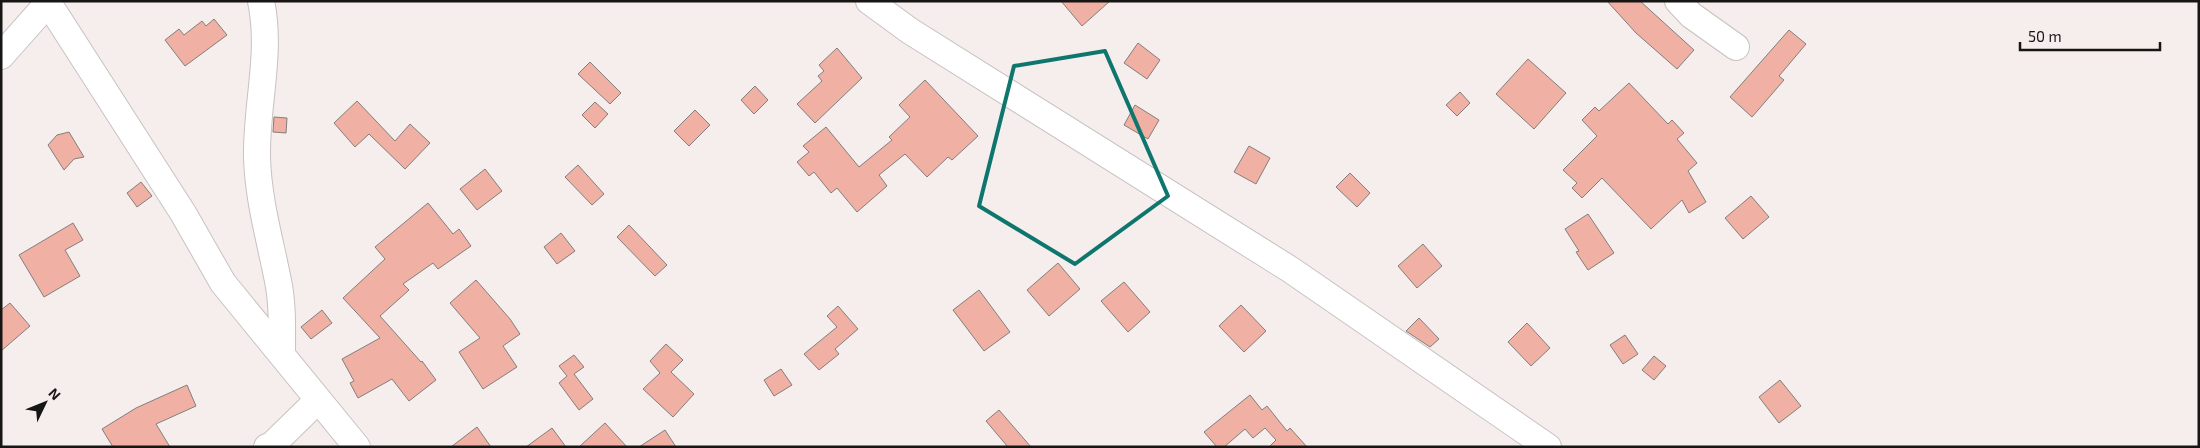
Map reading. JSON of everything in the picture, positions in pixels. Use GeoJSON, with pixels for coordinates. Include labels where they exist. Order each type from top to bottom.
{"type":"FeatureCollection","features":[{"type":"Feature","properties":{"kind":"street"},"geometry":{"type":"LineString","coordinates":[[261,1],[265,20],[265,59],[258,116],[257,158],[266,228],[278,282],[282,353]]}},
{"type":"Feature","properties":{"kind":"street"},"geometry":{"type":"LineString","coordinates":[[869,1],[910,31],[1290,270],[1548,447]]}},
{"type":"Feature","properties":{"kind":"street"},"geometry":{"type":"LineString","coordinates":[[1678,1],[1691,15],[1736,47]]}},
{"type":"Feature","properties":{"kind":"street"},"geometry":{"type":"LineString","coordinates":[[1,56],[48,2],[183,213],[223,283],[357,447]]}},
{"type":"Feature","properties":{"kind":"street"},"geometry":{"type":"LineString","coordinates":[[271,446],[318,400]]}},
{"type":"Feature","properties":{"kind":"highlighted area"},"geometry":{"type":"Polygon","coordinates":[[[1105,51],[1168,196],[1075,264],[979,206],[1014,66],[1105,51]]]}},
{"type":"Feature","properties":{"kind":"building"},"geometry":{"type":"Polygon","coordinates":[[[1061,1],[1110,1],[1082,26],[1061,1]]]}},
{"type":"Feature","properties":{"kind":"building"},"geometry":{"type":"Polygon","coordinates":[[[1607,1],[1640,1],[1694,50],[1677,69],[1636,33],[1607,1]]]}},
{"type":"Feature","properties":{"kind":"building"},"geometry":{"type":"Polygon","coordinates":[[[214,19],[227,35],[185,66],[165,40],[179,29],[184,35],[202,21],[206,26],[214,19]]]}},
{"type":"Feature","properties":{"kind":"building"},"geometry":{"type":"Polygon","coordinates":[[[1789,30],[1806,44],[1779,76],[1784,80],[1752,117],[1730,97],[1789,30]]]}},
{"type":"Feature","properties":{"kind":"building"},"geometry":{"type":"Polygon","coordinates":[[[1138,43],[1160,60],[1147,79],[1124,63],[1138,43]]]}},
{"type":"Feature","properties":{"kind":"building"},"geometry":{"type":"Polygon","coordinates":[[[837,48],[862,78],[815,123],[797,104],[822,81],[818,76],[824,71],[819,65],[837,48]]]}},
{"type":"Feature","properties":{"kind":"building"},"geometry":{"type":"Polygon","coordinates":[[[1528,59],[1566,93],[1534,129],[1496,94],[1528,59]]]}},
{"type":"Feature","properties":{"kind":"building"},"geometry":{"type":"Polygon","coordinates":[[[590,62],[621,93],[610,104],[578,74],[590,62]]]}},
{"type":"Feature","properties":{"kind":"building"},"geometry":{"type":"Polygon","coordinates":[[[925,80],[978,136],[952,160],[948,157],[927,177],[905,154],[879,175],[887,186],[857,212],[837,188],[831,193],[814,172],[809,176],[797,162],[809,152],[803,146],[826,127],[859,167],[892,140],[889,137],[910,117],[899,105],[925,80]]]}},
{"type":"Feature","properties":{"kind":"building"},"geometry":{"type":"Polygon","coordinates":[[[1629,83],[1668,124],[1672,120],[1684,133],[1677,139],[1697,163],[1688,171],[1706,202],[1689,213],[1682,200],[1651,229],[1602,178],[1582,198],[1572,188],[1577,183],[1563,170],[1597,136],[1582,120],[1595,107],[1599,111],[1629,83]]]}},
{"type":"Feature","properties":{"kind":"building"},"geometry":{"type":"Polygon","coordinates":[[[755,86],[768,100],[754,114],[741,100],[755,86]]]}},
{"type":"Feature","properties":{"kind":"building"},"geometry":{"type":"Polygon","coordinates":[[[1460,92],[1470,103],[1457,116],[1446,105],[1460,92]]]}},
{"type":"Feature","properties":{"kind":"building"},"geometry":{"type":"Polygon","coordinates":[[[357,101],[395,141],[410,124],[430,143],[405,169],[369,134],[355,147],[334,123],[357,101]]]}},
{"type":"Feature","properties":{"kind":"building"},"geometry":{"type":"Polygon","coordinates":[[[595,102],[608,114],[595,128],[582,115],[595,102]]]}},
{"type":"Feature","properties":{"kind":"building"},"geometry":{"type":"Polygon","coordinates":[[[1135,105],[1159,120],[1148,139],[1124,125],[1135,105]]]}},
{"type":"Feature","properties":{"kind":"building"},"geometry":{"type":"Polygon","coordinates":[[[695,110],[710,125],[689,146],[674,131],[695,110]]]}},
{"type":"Feature","properties":{"kind":"building"},"geometry":{"type":"Polygon","coordinates":[[[274,117],[287,118],[286,133],[273,132],[274,117]]]}},
{"type":"Feature","properties":{"kind":"building"},"geometry":{"type":"Polygon","coordinates":[[[69,132],[84,157],[74,159],[64,170],[48,145],[57,135],[69,132]]]}},
{"type":"Feature","properties":{"kind":"building"},"geometry":{"type":"Polygon","coordinates":[[[1249,146],[1270,158],[1256,184],[1234,172],[1249,146]]]}},
{"type":"Feature","properties":{"kind":"building"},"geometry":{"type":"Polygon","coordinates":[[[578,165],[604,194],[592,205],[565,177],[578,165]]]}},
{"type":"Feature","properties":{"kind":"building"},"geometry":{"type":"Polygon","coordinates":[[[485,169],[502,191],[477,210],[460,189],[485,169]]]}},
{"type":"Feature","properties":{"kind":"building"},"geometry":{"type":"Polygon","coordinates":[[[1350,173],[1370,193],[1357,207],[1336,187],[1350,173]]]}},
{"type":"Feature","properties":{"kind":"building"},"geometry":{"type":"Polygon","coordinates":[[[141,182],[152,196],[137,207],[127,193],[141,182]]]}},
{"type":"Feature","properties":{"kind":"building"},"geometry":{"type":"Polygon","coordinates":[[[1751,196],[1769,217],[1743,239],[1725,218],[1751,196]]]}},
{"type":"Feature","properties":{"kind":"building"},"geometry":{"type":"Polygon","coordinates":[[[428,203],[453,234],[459,229],[471,246],[438,269],[433,263],[403,284],[409,290],[380,316],[422,361],[436,380],[409,401],[392,379],[358,398],[350,383],[354,381],[342,359],[380,338],[343,298],[385,259],[375,247],[428,203]]]}},
{"type":"Feature","properties":{"kind":"building"},"geometry":{"type":"Polygon","coordinates":[[[1588,214],[1614,253],[1588,270],[1576,252],[1579,251],[1565,229],[1588,214]]]}},
{"type":"Feature","properties":{"kind":"building"},"geometry":{"type":"Polygon","coordinates":[[[73,223],[83,240],[65,250],[80,276],[44,297],[19,255],[73,223]]]}},
{"type":"Feature","properties":{"kind":"building"},"geometry":{"type":"Polygon","coordinates":[[[629,225],[667,265],[655,276],[617,237],[629,225]]]}},
{"type":"Feature","properties":{"kind":"building"},"geometry":{"type":"Polygon","coordinates":[[[561,233],[575,251],[557,264],[544,247],[561,233]]]}},
{"type":"Feature","properties":{"kind":"building"},"geometry":{"type":"Polygon","coordinates":[[[1423,244],[1442,266],[1417,288],[1398,266],[1423,244]]]}},
{"type":"Feature","properties":{"kind":"building"},"geometry":{"type":"Polygon","coordinates":[[[1058,263],[1080,289],[1049,316],[1027,290],[1058,263]]]}},
{"type":"Feature","properties":{"kind":"building"},"geometry":{"type":"Polygon","coordinates":[[[476,280],[510,319],[520,334],[503,346],[517,367],[483,389],[459,352],[480,338],[450,303],[476,280]]]}},
{"type":"Feature","properties":{"kind":"building"},"geometry":{"type":"Polygon","coordinates":[[[1124,282],[1150,312],[1128,332],[1101,301],[1124,282]]]}},
{"type":"Feature","properties":{"kind":"building"},"geometry":{"type":"Polygon","coordinates":[[[979,290],[1010,332],[984,351],[953,310],[979,290]]]}},
{"type":"Feature","properties":{"kind":"building"},"geometry":{"type":"Polygon","coordinates":[[[10,303],[30,326],[1,351],[1,310],[10,303]]]}},
{"type":"Feature","properties":{"kind":"building"},"geometry":{"type":"Polygon","coordinates":[[[1241,305],[1266,331],[1244,352],[1219,326],[1241,305]]]}},
{"type":"Feature","properties":{"kind":"building"},"geometry":{"type":"Polygon","coordinates":[[[838,306],[858,329],[835,349],[839,354],[819,370],[804,354],[837,327],[827,316],[838,306]]]}},
{"type":"Feature","properties":{"kind":"building"},"geometry":{"type":"Polygon","coordinates":[[[322,310],[332,323],[311,339],[301,327],[322,310]]]}},
{"type":"Feature","properties":{"kind":"building"},"geometry":{"type":"Polygon","coordinates":[[[1419,318],[1439,339],[1430,347],[1406,331],[1419,318]]]}},
{"type":"Feature","properties":{"kind":"building"},"geometry":{"type":"Polygon","coordinates":[[[1527,323],[1550,348],[1531,366],[1508,342],[1527,323]]]}},
{"type":"Feature","properties":{"kind":"building"},"geometry":{"type":"Polygon","coordinates":[[[1625,335],[1638,354],[1623,364],[1610,345],[1625,335]]]}},
{"type":"Feature","properties":{"kind":"building"},"geometry":{"type":"Polygon","coordinates":[[[666,344],[683,360],[671,372],[694,394],[673,417],[643,389],[660,373],[650,361],[666,344]]]}},
{"type":"Feature","properties":{"kind":"building"},"geometry":{"type":"Polygon","coordinates":[[[574,355],[584,367],[574,374],[593,399],[579,410],[559,383],[567,376],[559,366],[574,355]]]}},
{"type":"Feature","properties":{"kind":"building"},"geometry":{"type":"Polygon","coordinates":[[[1654,356],[1666,366],[1654,380],[1642,370],[1654,356]]]}},
{"type":"Feature","properties":{"kind":"building"},"geometry":{"type":"Polygon","coordinates":[[[781,369],[792,385],[774,396],[764,380],[781,369]]]}},
{"type":"Feature","properties":{"kind":"building"},"geometry":{"type":"Polygon","coordinates":[[[1780,380],[1801,406],[1779,423],[1759,397],[1780,380]]]}},
{"type":"Feature","properties":{"kind":"building"},"geometry":{"type":"Polygon","coordinates":[[[187,385],[196,406],[156,424],[170,447],[113,447],[102,429],[136,408],[187,385]]]}},
{"type":"Feature","properties":{"kind":"building"},"geometry":{"type":"Polygon","coordinates":[[[1250,395],[1262,410],[1267,406],[1287,431],[1290,428],[1307,447],[1269,447],[1276,440],[1265,428],[1253,438],[1245,429],[1224,447],[1217,447],[1204,432],[1250,395]]]}},
{"type":"Feature","properties":{"kind":"building"},"geometry":{"type":"Polygon","coordinates":[[[999,410],[1031,447],[1008,447],[986,421],[999,410]]]}},
{"type":"Feature","properties":{"kind":"building"},"geometry":{"type":"Polygon","coordinates":[[[605,423],[627,447],[579,447],[605,423]]]}},
{"type":"Feature","properties":{"kind":"building"},"geometry":{"type":"Polygon","coordinates":[[[477,427],[491,447],[451,447],[477,427]]]}},
{"type":"Feature","properties":{"kind":"building"},"geometry":{"type":"Polygon","coordinates":[[[552,428],[566,447],[526,447],[552,428]]]}},
{"type":"Feature","properties":{"kind":"building"},"geometry":{"type":"Polygon","coordinates":[[[665,430],[676,447],[639,447],[665,430]]]}}]}
